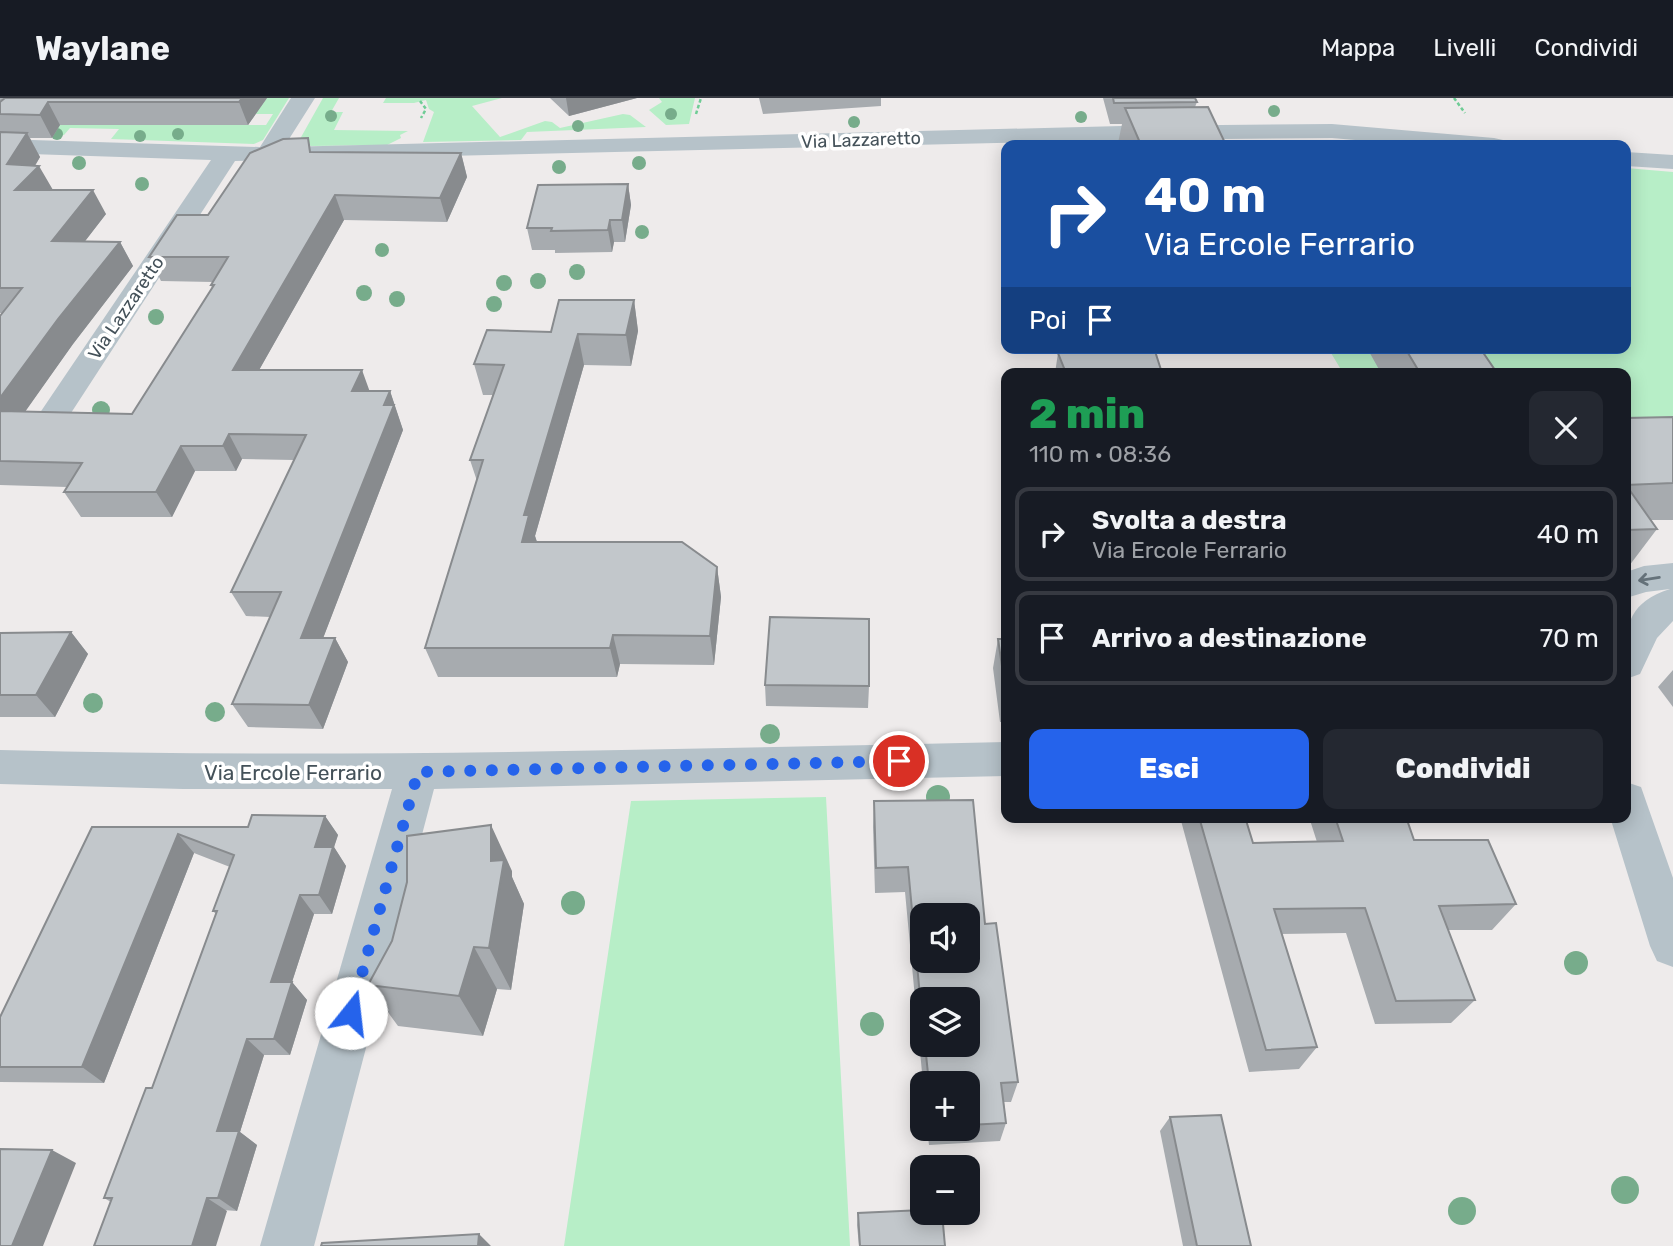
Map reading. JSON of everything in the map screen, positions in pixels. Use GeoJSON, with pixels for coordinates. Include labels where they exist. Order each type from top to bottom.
{"type":"FeatureCollection","features":[{"type":"Feature","properties":{"kind":"street"},"geometry":{"type":"LineString","coordinates":[[267,155],[303,98]]}},
{"type":"Feature","properties":{"kind":"street","name":"Via Lazzaretto"},"geometry":{"type":"LineString","coordinates":[[1070,140],[1332,131],[1436,140]]}},
{"type":"Feature","properties":{"kind":"street","name":"Via Lazzaretto"},"geometry":{"type":"LineString","coordinates":[[12,147],[267,155],[1001,141]]}},
{"type":"Feature","properties":{"kind":"street"},"geometry":{"type":"LineString","coordinates":[[0,170],[12,147]]}},
{"type":"Feature","properties":{"kind":"street","name":"Via Lazzaretto"},"geometry":{"type":"LineString","coordinates":[[47,426],[228,155]]}},
{"type":"Feature","properties":{"kind":"street"},"geometry":{"type":"LineString","coordinates":[[1631,159],[1673,162]]}},
{"type":"Feature","properties":{"kind":"street"},"geometry":{"type":"LineString","coordinates":[[1631,583],[1673,576]]}},
{"type":"Feature","properties":{"kind":"street"},"geometry":{"type":"LineString","coordinates":[[1631,652],[1640,629],[1654,614],[1673,602]]}},
{"type":"Feature","properties":{"kind":"street","name":"Via Ercole Ferrario"},"geometry":{"type":"LineString","coordinates":[[0,767],[183,772],[418,772],[1001,759]]}},
{"type":"Feature","properties":{"kind":"street"},"geometry":{"type":"LineString","coordinates":[[286,1246],[418,772]]}},
{"type":"Feature","properties":{"kind":"street"},"geometry":{"type":"LineString","coordinates":[[1631,816],[1673,946]]}},
{"type":"Feature","properties":{"kind":"path"},"geometry":{"type":"LineString","coordinates":[[420,101],[426,109],[421,118]]}},
{"type":"Feature","properties":{"kind":"green space"},"geometry":{"type":"Polygon","coordinates":[[[121,98],[289,98],[263,140],[254,144],[111,139],[119,129],[70,128],[64,135],[44,136],[6,129],[121,98]],[[186,114],[177,125],[266,125],[273,114],[186,114]]]}},
{"type":"Feature","properties":{"kind":"green space"},"geometry":{"type":"Polygon","coordinates":[[[323,98],[339,98],[331,112],[343,112],[334,130],[408,131],[387,145],[311,146],[300,139],[323,98]]]}},
{"type":"Feature","properties":{"kind":"green space"},"geometry":{"type":"Polygon","coordinates":[[[386,98],[502,98],[472,106],[500,137],[545,121],[560,128],[623,114],[630,115],[646,127],[527,132],[521,140],[423,142],[434,112],[429,109],[426,100],[414,103],[383,103],[386,98]]]}},
{"type":"Feature","properties":{"kind":"green space"},"geometry":{"type":"Polygon","coordinates":[[[659,98],[695,98],[689,124],[666,125],[649,110],[662,102],[659,98]]]}},
{"type":"Feature","properties":{"kind":"green space"},"geometry":{"type":"Polygon","coordinates":[[[1631,168],[1673,172],[1673,473],[1631,456],[1631,368],[1340,368],[1332,354],[1631,354],[1631,168]]]}},
{"type":"Feature","properties":{"kind":"green space"},"geometry":{"type":"Polygon","coordinates":[[[826,797],[850,1246],[564,1246],[631,801],[826,797]]]}},
{"type":"Feature","properties":{"kind":"building"},"geometry":{"type":"Polygon","coordinates":[[[5,98],[242,98],[239,102],[48,102],[40,115],[0,114],[0,102],[5,98]]]}},
{"type":"Feature","properties":{"kind":"building"},"geometry":{"type":"Polygon","coordinates":[[[1113,98],[1195,98],[1197,102],[1114,103],[1113,98]]]}},
{"type":"Feature","properties":{"kind":"building"},"geometry":{"type":"Polygon","coordinates":[[[1208,107],[1224,140],[1139,140],[1125,108],[1208,107]]]}},
{"type":"Feature","properties":{"kind":"building"},"geometry":{"type":"Polygon","coordinates":[[[0,132],[27,133],[7,164],[39,166],[15,190],[93,190],[52,241],[120,242],[58,319],[0,398],[0,316],[22,288],[0,288],[0,132]]]}},
{"type":"Feature","properties":{"kind":"building"},"geometry":{"type":"Polygon","coordinates":[[[308,138],[310,152],[461,153],[440,198],[335,195],[233,370],[362,370],[352,391],[390,391],[384,405],[394,405],[301,638],[335,638],[309,705],[232,704],[281,592],[231,592],[306,435],[229,434],[223,446],[181,446],[156,492],[64,492],[82,463],[0,461],[0,411],[132,414],[214,285],[211,285],[228,257],[149,257],[177,215],[208,215],[250,153],[283,139],[308,138]]]}},
{"type":"Feature","properties":{"kind":"building"},"geometry":{"type":"Polygon","coordinates":[[[628,184],[622,220],[610,220],[608,230],[551,231],[552,228],[527,228],[538,185],[628,184]]]}},
{"type":"Feature","properties":{"kind":"building"},"geometry":{"type":"Polygon","coordinates":[[[559,300],[634,300],[626,335],[578,334],[524,515],[529,515],[522,542],[682,542],[717,567],[710,636],[613,635],[610,648],[425,648],[483,460],[470,460],[504,365],[474,364],[487,330],[551,332],[559,300]]]}},
{"type":"Feature","properties":{"kind":"building"},"geometry":{"type":"Polygon","coordinates":[[[1058,354],[1156,354],[1160,368],[1064,368],[1058,354]]]}},
{"type":"Feature","properties":{"kind":"building"},"geometry":{"type":"Polygon","coordinates":[[[1409,354],[1484,354],[1494,368],[1417,368],[1409,354]]]}},
{"type":"Feature","properties":{"kind":"building"},"geometry":{"type":"Polygon","coordinates":[[[1673,417],[1673,483],[1631,485],[1631,418],[1673,417]]]}},
{"type":"Feature","properties":{"kind":"building"},"geometry":{"type":"Polygon","coordinates":[[[1631,492],[1657,529],[1631,530],[1631,492]]]}},
{"type":"Feature","properties":{"kind":"building"},"geometry":{"type":"Polygon","coordinates":[[[770,617],[869,619],[869,686],[765,685],[770,617]]]}},
{"type":"Feature","properties":{"kind":"building"},"geometry":{"type":"Polygon","coordinates":[[[71,632],[36,695],[0,695],[0,633],[71,632]]]}},
{"type":"Feature","properties":{"kind":"building"},"geometry":{"type":"Polygon","coordinates":[[[973,800],[985,924],[996,923],[1018,1082],[1001,1083],[1006,1123],[980,1124],[980,1071],[928,1071],[926,1057],[980,1057],[980,987],[919,987],[918,973],[980,973],[980,903],[911,903],[908,867],[876,868],[874,801],[973,800]]]}},
{"type":"Feature","properties":{"kind":"building"},"geometry":{"type":"Polygon","coordinates":[[[252,815],[325,816],[315,847],[333,847],[319,895],[300,895],[271,982],[292,982],[274,1039],[247,1039],[217,1131],[239,1131],[218,1198],[207,1198],[192,1246],[94,1246],[112,1198],[104,1198],[146,1088],[152,1088],[217,911],[213,911],[234,855],[178,834],[82,1067],[0,1067],[0,1017],[92,827],[248,827],[252,815]]]}},
{"type":"Feature","properties":{"kind":"building"},"geometry":{"type":"Polygon","coordinates":[[[1201,823],[1247,823],[1253,843],[1343,841],[1337,823],[1408,823],[1414,840],[1488,840],[1516,904],[1439,906],[1475,1000],[1396,1001],[1365,908],[1274,909],[1317,1047],[1266,1050],[1201,823]]]}},
{"type":"Feature","properties":{"kind":"building"},"geometry":{"type":"Polygon","coordinates":[[[491,825],[491,861],[504,860],[489,948],[474,947],[459,996],[368,985],[392,941],[407,882],[407,836],[491,825]]]}},
{"type":"Feature","properties":{"kind":"building"},"geometry":{"type":"Polygon","coordinates":[[[1221,1115],[1251,1246],[1197,1246],[1170,1117],[1221,1115]]]}},
{"type":"Feature","properties":{"kind":"building"},"geometry":{"type":"Polygon","coordinates":[[[0,1149],[52,1150],[12,1246],[0,1246],[0,1149]]]}},
{"type":"Feature","properties":{"kind":"building"},"geometry":{"type":"Polygon","coordinates":[[[910,1211],[910,1225],[943,1225],[945,1246],[860,1246],[858,1213],[910,1211]]]}},
{"type":"Feature","properties":{"kind":"building"},"geometry":{"type":"Polygon","coordinates":[[[479,1234],[478,1246],[321,1246],[322,1243],[479,1234]]]}},
{"type":"Feature","properties":{"kind":"route"},"geometry":{"type":"LineString","coordinates":[[351,1013],[418,772],[899,761]]}}]}
